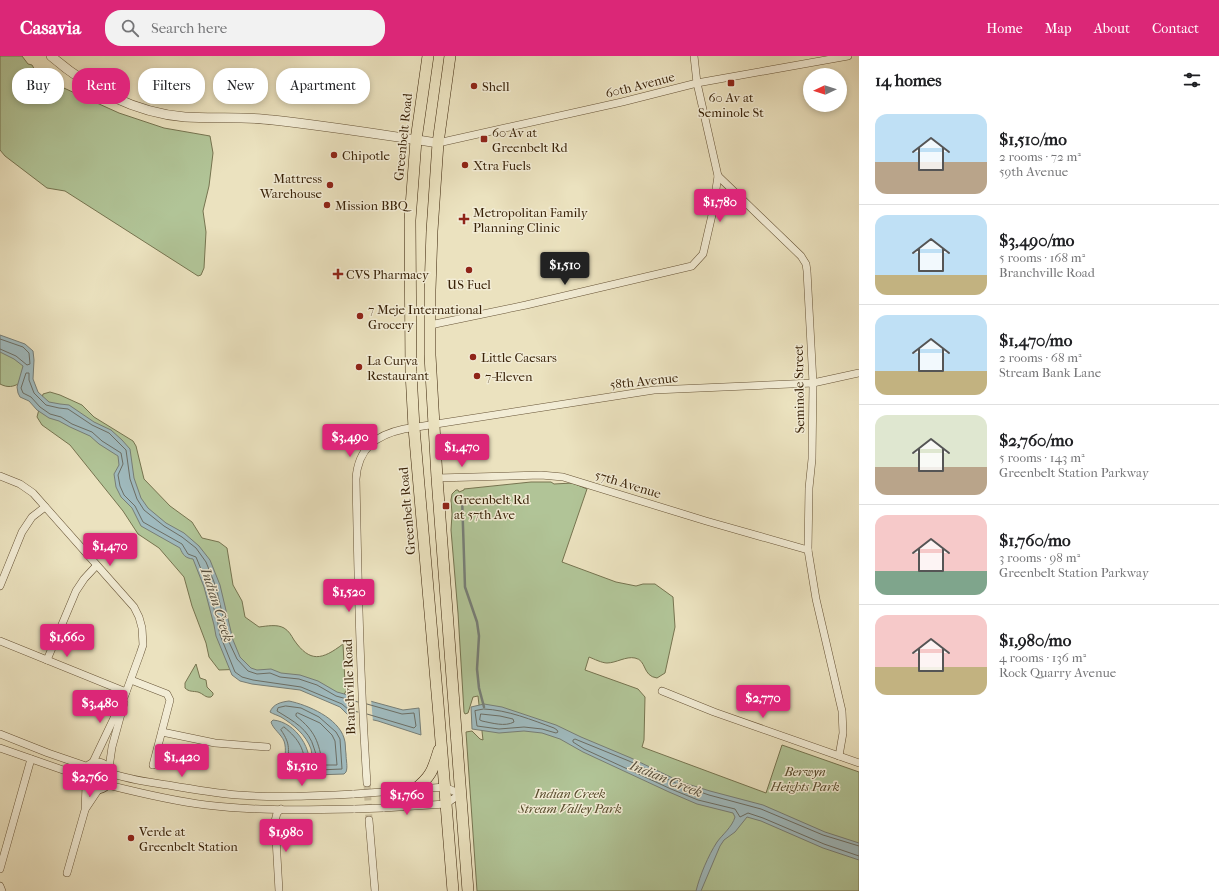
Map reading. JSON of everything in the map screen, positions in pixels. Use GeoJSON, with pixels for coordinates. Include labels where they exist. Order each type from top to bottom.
{"type":"FeatureCollection","features":[{"type":"Feature","properties":{"kind":"main road","name":"Greenbelt Road"},"geometry":{"type":"LineString","coordinates":[[428,56],[413,167],[409,243],[411,372],[414,428],[452,891]]}},
{"type":"Feature","properties":{"kind":"main road"},"geometry":{"type":"LineString","coordinates":[[450,56],[438,143],[432,231],[430,325],[436,478],[468,891]]}},
{"type":"Feature","properties":{"kind":"main road"},"geometry":{"type":"LineString","coordinates":[[414,790],[423,783],[432,772],[441,746]]}},
{"type":"Feature","properties":{"kind":"street"},"geometry":{"type":"LineString","coordinates":[[51,56],[68,70],[96,88],[125,102],[152,111],[183,117],[271,120],[438,143]]}},
{"type":"Feature","properties":{"kind":"street"},"geometry":{"type":"LineString","coordinates":[[430,325],[526,305],[687,268],[692,266],[698,260],[703,254],[707,240],[718,176],[697,83],[694,56]]}},
{"type":"Feature","properties":{"kind":"street","name":"60th Avenue"},"geometry":{"type":"LineString","coordinates":[[438,143],[622,102],[697,83],[848,56]]}},
{"type":"Feature","properties":{"kind":"street","name":"Seminole Street"},"geometry":{"type":"LineString","coordinates":[[718,176],[775,230],[806,264],[813,383],[812,459],[809,488],[808,550],[811,572],[842,711],[843,733],[839,756]]}},
{"type":"Feature","properties":{"kind":"street","name":"58th Avenue"},"geometry":{"type":"LineString","coordinates":[[433,424],[654,390],[813,383],[859,373]]}},
{"type":"Feature","properties":{"kind":"street","name":"Branchville Road"},"geometry":{"type":"LineString","coordinates":[[367,783],[362,723],[356,472],[361,458],[375,440],[390,432],[433,424]]}},
{"type":"Feature","properties":{"kind":"street","name":"57th Avenue"},"geometry":{"type":"LineString","coordinates":[[436,478],[541,475],[563,477],[706,521],[808,550]]}},
{"type":"Feature","properties":{"kind":"street"},"geometry":{"type":"LineString","coordinates":[[0,476],[27,488],[33,493],[134,608],[139,617],[142,628],[143,645],[137,666],[93,762]]}},
{"type":"Feature","properties":{"kind":"street"},"geometry":{"type":"LineString","coordinates":[[0,586],[22,532],[32,517],[45,507]]}},
{"type":"Feature","properties":{"kind":"street"},"geometry":{"type":"LineString","coordinates":[[47,660],[76,591],[84,579],[96,566]]}},
{"type":"Feature","properties":{"kind":"street"},"geometry":{"type":"LineString","coordinates":[[0,641],[125,693]]}},
{"type":"Feature","properties":{"kind":"street"},"geometry":{"type":"LineString","coordinates":[[131,680],[167,694],[170,703],[153,765]]}},
{"type":"Feature","properties":{"kind":"street"},"geometry":{"type":"LineString","coordinates":[[662,691],[714,712],[859,763]]}},
{"type":"Feature","properties":{"kind":"street"},"geometry":{"type":"LineString","coordinates":[[86,786],[92,789],[103,789],[108,785],[111,779],[110,770],[112,747],[125,693]]}},
{"type":"Feature","properties":{"kind":"street"},"geometry":{"type":"LineString","coordinates":[[162,732],[214,742],[267,747]]}},
{"type":"Feature","properties":{"kind":"street"},"geometry":{"type":"LineString","coordinates":[[0,734],[86,766]]}},
{"type":"Feature","properties":{"kind":"street"},"geometry":{"type":"LineString","coordinates":[[0,748],[83,777]]}},
{"type":"Feature","properties":{"kind":"street"},"geometry":{"type":"LineString","coordinates":[[0,869],[31,759]]}},
{"type":"Feature","properties":{"kind":"street"},"geometry":{"type":"LineString","coordinates":[[67,873],[85,810],[86,786],[83,772],[86,766],[93,762],[101,762],[110,770],[130,779],[238,795],[300,797],[444,788],[460,794]]}},
{"type":"Feature","properties":{"kind":"street"},"geometry":{"type":"LineString","coordinates":[[108,785],[150,796],[206,805],[281,809],[355,810],[446,804],[460,794]]}},
{"type":"Feature","properties":{"kind":"street"},"geometry":{"type":"LineString","coordinates":[[85,810],[98,790]]}},
{"type":"Feature","properties":{"kind":"street"},"geometry":{"type":"LineString","coordinates":[[279,891],[274,821],[277,813],[281,809]]}},
{"type":"Feature","properties":{"kind":"street"},"geometry":{"type":"LineString","coordinates":[[370,820],[375,891]]}},
{"type":"Feature","properties":{"kind":"street"},"geometry":{"type":"LineString","coordinates":[[0,839],[8,842]]}},
{"type":"Feature","properties":{"kind":"street"},"geometry":{"type":"LineString","coordinates":[[0,886],[2,891]]}},
{"type":"Feature","properties":{"kind":"green space"},"geometry":{"type":"Polygon","coordinates":[[[0,56],[22,56],[28,64],[32,65],[34,68],[12,68],[12,104],[64,104],[64,88],[72,92],[72,104],[99,104],[119,113],[164,128],[210,136],[213,153],[209,186],[203,211],[206,232],[204,268],[201,275],[198,276],[65,191],[47,188],[5,156],[0,150],[0,56]]]}},
{"type":"Feature","properties":{"kind":"green space"},"geometry":{"type":"Polygon","coordinates":[[[0,339],[26,354],[20,383],[13,386],[0,384],[0,339]]]}},
{"type":"Feature","properties":{"kind":"green space"},"geometry":{"type":"Polygon","coordinates":[[[50,392],[82,405],[94,417],[133,441],[136,446],[144,479],[170,506],[192,522],[202,538],[219,542],[227,548],[233,585],[242,601],[245,617],[259,627],[275,626],[284,628],[289,632],[305,653],[311,656],[322,656],[343,644],[345,683],[348,688],[341,699],[246,669],[219,670],[209,657],[206,643],[192,606],[184,577],[159,548],[138,534],[123,511],[70,445],[42,425],[37,417],[43,394],[50,392]]]}},
{"type":"Feature","properties":{"kind":"green space","name":"Indian Creek Stream Valley Park"},"geometry":{"type":"Polygon","coordinates":[[[531,482],[551,482],[554,484],[573,483],[587,489],[562,562],[616,582],[636,586],[643,584],[655,584],[673,597],[675,627],[665,673],[657,678],[652,677],[639,659],[635,658],[607,663],[600,662],[589,657],[585,670],[638,689],[645,697],[644,740],[642,747],[766,793],[782,745],[859,772],[859,891],[477,891],[466,732],[472,731],[483,740],[478,696],[473,697],[468,713],[465,714],[464,712],[451,530],[451,500],[452,494],[456,490],[459,492],[464,489],[531,482]]]}},
{"type":"Feature","properties":{"kind":"green space"},"geometry":{"type":"Polygon","coordinates":[[[196,664],[200,678],[206,680],[207,687],[213,693],[211,697],[207,697],[198,692],[190,691],[185,688],[185,683],[196,664]]]}},
{"type":"Feature","properties":{"kind":"green space"},"geometry":{"type":"Polygon","coordinates":[[[96,767],[102,769],[104,775],[102,781],[96,783],[90,781],[88,775],[90,769],[96,767]]]}},
{"type":"Feature","properties":{"kind":"water"},"geometry":{"type":"Polygon","coordinates":[[[0,335],[25,344],[33,351],[33,379],[38,392],[49,402],[69,405],[94,422],[111,430],[130,449],[134,478],[141,498],[148,508],[166,523],[184,533],[199,546],[210,560],[220,585],[233,640],[240,657],[251,668],[257,670],[271,669],[281,673],[300,675],[318,681],[337,692],[403,710],[419,708],[421,735],[378,721],[347,714],[340,707],[300,690],[252,684],[240,681],[232,675],[216,636],[204,587],[193,559],[185,556],[180,548],[141,526],[132,508],[121,497],[116,487],[114,474],[119,465],[118,456],[99,444],[90,436],[59,421],[49,418],[37,410],[29,401],[20,397],[17,387],[23,366],[14,359],[0,352],[0,335]]]}},
{"type":"Feature","properties":{"kind":"water"},"geometry":{"type":"Polygon","coordinates":[[[289,701],[313,709],[336,724],[341,731],[345,742],[347,770],[344,774],[315,775],[311,749],[306,739],[290,723],[270,712],[273,707],[278,704],[289,701]]]}},
{"type":"Feature","properties":{"kind":"water","name":"Indian Creek"},"geometry":{"type":"Polygon","coordinates":[[[484,704],[502,707],[556,725],[681,782],[763,805],[825,832],[859,843],[859,860],[823,848],[761,821],[747,817],[735,832],[724,840],[701,891],[696,891],[710,853],[734,821],[735,817],[733,813],[697,804],[583,752],[560,739],[542,733],[524,731],[499,733],[472,729],[471,707],[484,704]]]}},
{"type":"Feature","properties":{"kind":"water"},"geometry":{"type":"Polygon","coordinates":[[[273,720],[289,726],[302,739],[309,755],[310,764],[309,773],[306,775],[296,775],[285,767],[285,744],[283,738],[272,725],[271,722],[273,720]]]}},
{"type":"Feature","properties":{"kind":"pier"},"geometry":{"type":"Polygon","coordinates":[[[349,693],[371,699],[373,722],[350,717],[349,693]]]}},
{"type":"Feature","properties":{"kind":"waterway"},"geometry":{"type":"LineString","coordinates":[[462,496],[465,587],[477,622],[479,636],[477,669],[479,688],[484,707]]}},
{"type":"Feature","properties":{"kind":"tunnel"},"geometry":{"type":"LineString","coordinates":[[367,783],[369,820]]}},
{"type":"Feature","properties":{"kind":"place","name":"60 Av at Seminole St"},"geometry":{"type":"Point","coordinates":[731,83]}},
{"type":"Feature","properties":{"kind":"place","name":"Shell"},"geometry":{"type":"Point","coordinates":[474,86]}},
{"type":"Feature","properties":{"kind":"place","name":"60 Av at Greenbelt Rd"},"geometry":{"type":"Point","coordinates":[484,139]}},
{"type":"Feature","properties":{"kind":"place","name":"Chipotle"},"geometry":{"type":"Point","coordinates":[334,155]}},
{"type":"Feature","properties":{"kind":"place","name":"Xtra Fuels"},"geometry":{"type":"Point","coordinates":[465,165]}},
{"type":"Feature","properties":{"kind":"place","name":"Mattress Warehouse"},"geometry":{"type":"Point","coordinates":[330,185]}},
{"type":"Feature","properties":{"kind":"place","name":"Mission BBQ"},"geometry":{"type":"Point","coordinates":[327,205]}},
{"type":"Feature","properties":{"kind":"place","name":"Metropolitan Family Planning Clinic"},"geometry":{"type":"Point","coordinates":[464,219]}},
{"type":"Feature","properties":{"kind":"place","name":"US Fuel"},"geometry":{"type":"Point","coordinates":[469,270]}},
{"type":"Feature","properties":{"kind":"place","name":"CVS Pharmacy"},"geometry":{"type":"Point","coordinates":[338,274]}},
{"type":"Feature","properties":{"kind":"place","name":"7 Meje International Grocery"},"geometry":{"type":"Point","coordinates":[360,316]}},
{"type":"Feature","properties":{"kind":"place","name":"Little Caesars"},"geometry":{"type":"Point","coordinates":[473,357]}},
{"type":"Feature","properties":{"kind":"place","name":"La Curva Restaurant"},"geometry":{"type":"Point","coordinates":[359,367]}},
{"type":"Feature","properties":{"kind":"place","name":"7-Eleven"},"geometry":{"type":"Point","coordinates":[477,376]}},
{"type":"Feature","properties":{"kind":"place","name":"Greenbelt Rd at 57th Ave"},"geometry":{"type":"Point","coordinates":[446,506]}},
{"type":"Feature","properties":{"kind":"place","name":"Verde at Greenbelt Station"},"geometry":{"type":"Point","coordinates":[131,838]}},
{"type":"Feature","properties":{"kind":"park label","name":"Berwyn Heights Park"},"geometry":{"type":"Point","coordinates":[805,778]}}]}
